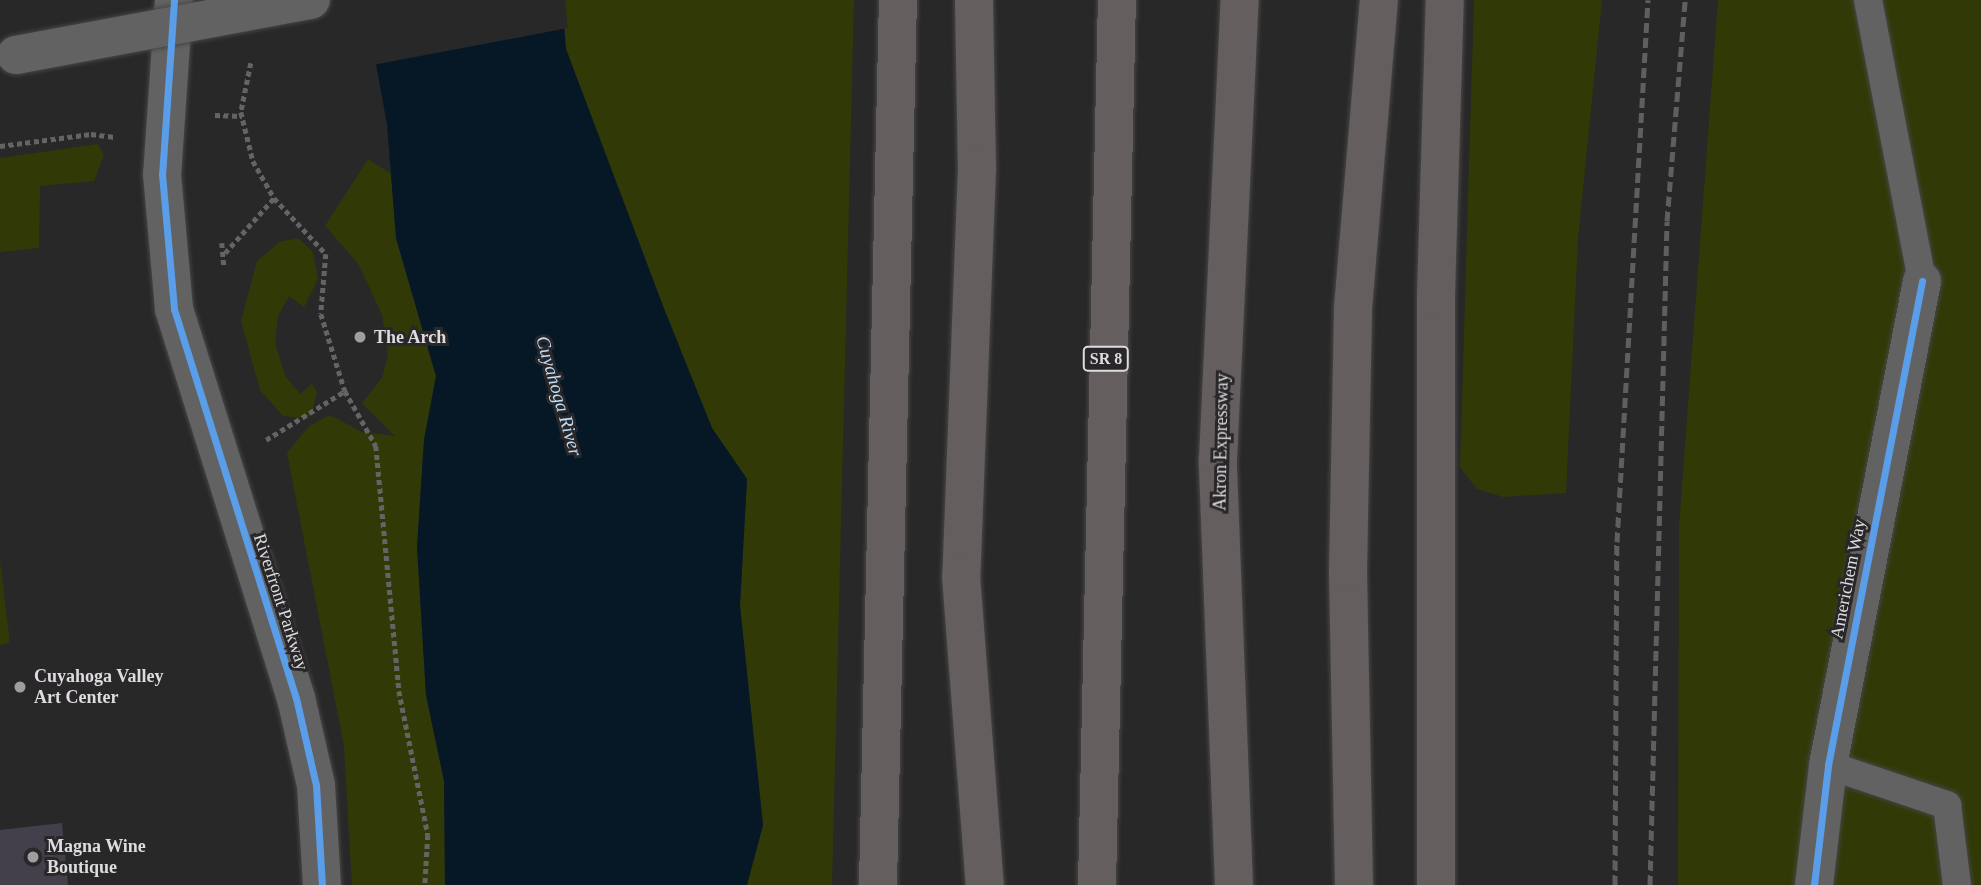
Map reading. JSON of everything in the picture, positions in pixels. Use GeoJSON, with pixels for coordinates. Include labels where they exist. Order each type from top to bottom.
{"type":"FeatureCollection","features":[{"type":"Feature","properties":{"kind":"highway"},"geometry":{"type":"LineString","coordinates":[[878,885],[898,0]]}},
{"type":"Feature","properties":{"kind":"highway"},"geometry":{"type":"LineString","coordinates":[[974,0],[977,168],[961,576],[985,885]]}},
{"type":"Feature","properties":{"kind":"highway","name":"SR 8"},"geometry":{"type":"LineString","coordinates":[[1097,885],[1117,0]]}},
{"type":"Feature","properties":{"kind":"highway","name":"Akron Expressway"},"geometry":{"type":"LineString","coordinates":[[1234,885],[1218,459],[1240,0]]}},
{"type":"Feature","properties":{"kind":"highway"},"geometry":{"type":"LineString","coordinates":[[1354,885],[1348,571],[1353,308],[1379,0]]}},
{"type":"Feature","properties":{"kind":"highway"},"geometry":{"type":"LineString","coordinates":[[1436,885],[1436,295],[1445,0]]}},
{"type":"Feature","properties":{"kind":"street","name":"Riverfront Parkway"},"geometry":{"type":"LineString","coordinates":[[174,0],[163,150],[174,309],[296,698],[316,785],[322,885]]}},
{"type":"Feature","properties":{"kind":"street"},"geometry":{"type":"LineString","coordinates":[[16,55],[311,0]]}},
{"type":"Feature","properties":{"kind":"street","name":"Americhem Way"},"geometry":{"type":"LineString","coordinates":[[1814,885],[1829,765],[1922,281]]}},
{"type":"Feature","properties":{"kind":"lane"},"geometry":{"type":"LineString","coordinates":[[1868,0],[1922,281]]}},
{"type":"Feature","properties":{"kind":"lane"},"geometry":{"type":"LineString","coordinates":[[1829,765],[1947,805],[1957,885]]}},
{"type":"Feature","properties":{"kind":"path"},"geometry":{"type":"LineString","coordinates":[[254,51],[242,116],[253,162],[274,198],[326,254],[321,314],[345,391],[376,446],[399,691],[428,835],[425,885]]}},
{"type":"Feature","properties":{"kind":"path"},"geometry":{"type":"LineString","coordinates":[[211,115],[242,116]]}},
{"type":"Feature","properties":{"kind":"path"},"geometry":{"type":"LineString","coordinates":[[0,146],[91,134],[163,150]]}},
{"type":"Feature","properties":{"kind":"path"},"geometry":{"type":"LineString","coordinates":[[224,253],[274,198]]}},
{"type":"Feature","properties":{"kind":"path"},"geometry":{"type":"LineString","coordinates":[[265,441],[345,391]]}},
{"type":"Feature","properties":{"kind":"green space"},"geometry":{"type":"Polygon","coordinates":[[[562,0],[854,0],[832,885],[747,885],[763,825],[740,606],[747,479],[712,428],[663,306],[566,49],[562,0]]]}},
{"type":"Feature","properties":{"kind":"green space"},"geometry":{"type":"Polygon","coordinates":[[[1474,0],[1602,0],[1578,239],[1566,493],[1503,497],[1477,489],[1460,467],[1474,0]]]}},
{"type":"Feature","properties":{"kind":"green space"},"geometry":{"type":"Polygon","coordinates":[[[1718,0],[1981,0],[1981,885],[1678,885],[1679,527],[1718,0]]]}},
{"type":"Feature","properties":{"kind":"green space"},"geometry":{"type":"Polygon","coordinates":[[[98,144],[104,155],[94,181],[40,186],[39,248],[0,252],[0,158],[98,144]]]}},
{"type":"Feature","properties":{"kind":"green space"},"geometry":{"type":"Polygon","coordinates":[[[368,159],[391,174],[396,238],[436,377],[424,440],[417,547],[426,695],[444,781],[445,885],[352,885],[344,746],[287,453],[309,426],[330,415],[362,432],[395,436],[362,403],[382,378],[388,355],[382,314],[357,262],[325,226],[368,159]]]}},
{"type":"Feature","properties":{"kind":"green space"},"geometry":{"type":"Polygon","coordinates":[[[298,238],[313,252],[318,279],[304,307],[289,296],[278,316],[275,343],[285,376],[300,394],[312,384],[317,392],[311,416],[304,418],[283,416],[260,390],[241,321],[257,261],[279,242],[298,238]]]}},
{"type":"Feature","properties":{"kind":"green space"},"geometry":{"type":"Polygon","coordinates":[[[0,561],[10,643],[0,645],[0,561]]]}},
{"type":"Feature","properties":{"kind":"water","name":"Cuyahoga River"},"geometry":{"type":"Polygon","coordinates":[[[364,0],[562,0],[566,49],[663,306],[712,428],[747,479],[740,606],[763,825],[747,885],[445,885],[444,781],[426,695],[417,547],[424,440],[436,376],[396,238],[387,124],[364,0]]]}},
{"type":"Feature","properties":{"kind":"pier"},"geometry":{"type":"Polygon","coordinates":[[[361,0],[565,0],[568,28],[373,65],[361,0]]]}},
{"type":"Feature","properties":{"kind":"building","name":"Magna Wine Boutique"},"geometry":{"type":"Polygon","coordinates":[[[62,823],[68,885],[0,885],[0,830],[62,823]]]}},
{"type":"Feature","properties":{"kind":"railway"},"geometry":{"type":"LineString","coordinates":[[1615,885],[1617,542],[1648,0]]}},
{"type":"Feature","properties":{"kind":"railway"},"geometry":{"type":"LineString","coordinates":[[1650,885],[1667,221],[1685,0]]}},
{"type":"Feature","properties":{"kind":"cycle path"},"geometry":{"type":"LineString","coordinates":[[174,0],[162,174],[174,309],[296,698],[316,785],[322,885]]}},
{"type":"Feature","properties":{"kind":"cycle path"},"geometry":{"type":"LineString","coordinates":[[1814,885],[1828,765],[1922,281]]}},
{"type":"Feature","properties":{"kind":"place","name":"The Arch"},"geometry":{"type":"Point","coordinates":[360,337]}},
{"type":"Feature","properties":{"kind":"place","name":"Cuyahoga Valley Art Center"},"geometry":{"type":"Point","coordinates":[20,687]}},
{"type":"Feature","properties":{"kind":"place","name":"Magna Wine Boutique"},"geometry":{"type":"Point","coordinates":[33,857]}}]}
